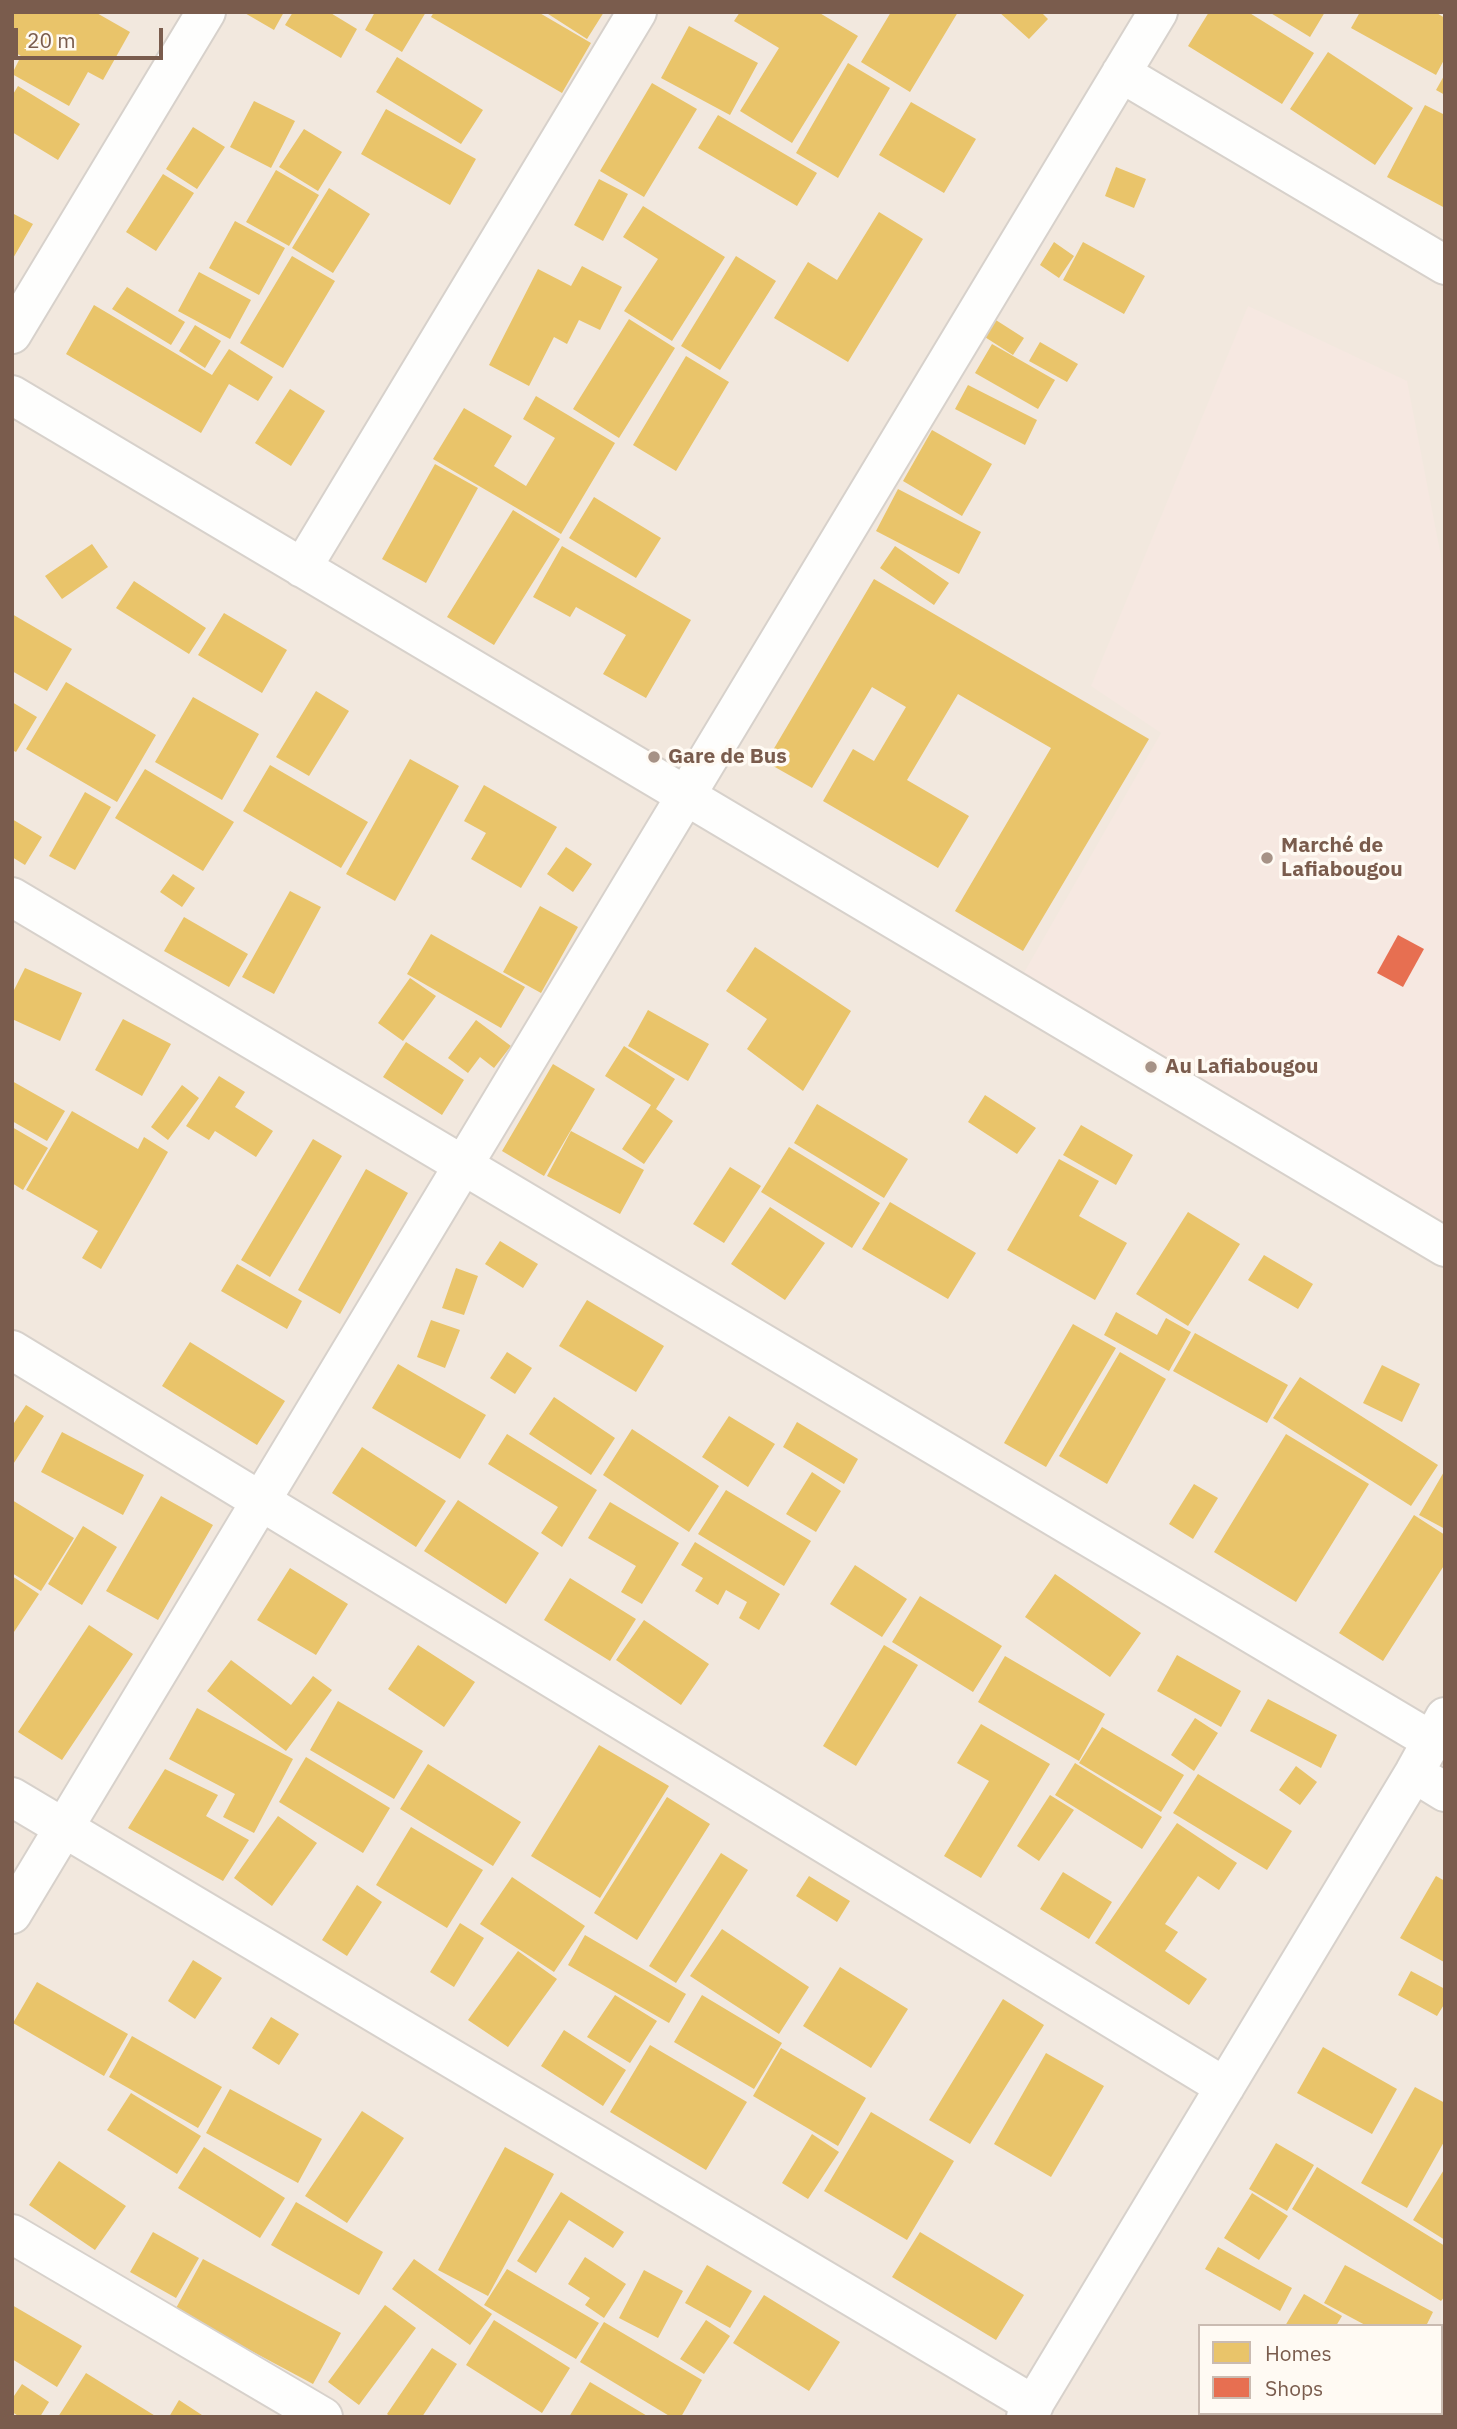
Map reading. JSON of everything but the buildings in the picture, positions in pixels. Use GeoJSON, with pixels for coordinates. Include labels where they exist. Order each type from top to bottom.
{"type":"FeatureCollection","features":[{"type":"Feature","properties":{"kind":"street"},"geometry":{"type":"LineString","coordinates":[[12,334],[206,12]]}},
{"type":"Feature","properties":{"kind":"street"},"geometry":{"type":"LineString","coordinates":[[302,568],[637,12]]}},
{"type":"Feature","properties":{"kind":"street"},"geometry":{"type":"LineString","coordinates":[[12,1914],[1158,12]]}},
{"type":"Feature","properties":{"kind":"street"},"geometry":{"type":"LineString","coordinates":[[1121,73],[1445,265]]}},
{"type":"Feature","properties":{"kind":"street"},"geometry":{"type":"LineString","coordinates":[[12,395],[1445,1247]]}},
{"type":"Feature","properties":{"kind":"street"},"geometry":{"type":"LineString","coordinates":[[12,897],[464,1165],[1434,1756],[1225,2087],[1030,2411],[12,1797]]}},
{"type":"Feature","properties":{"kind":"street"},"geometry":{"type":"LineString","coordinates":[[12,1350],[1225,2087]]}},
{"type":"Feature","properties":{"kind":"street"},"geometry":{"type":"LineString","coordinates":[[12,2234],[323,2417]]}},
{"type":"Feature","properties":{"kind":"shaded area"},"geometry":{"type":"Polygon","coordinates":[[[12,12],[1445,12],[1445,2417],[12,2417],[12,12]]]}},
{"type":"Feature","properties":{"kind":"shaded area","name":"Marché de Lafiabougou"},"geometry":{"type":"Polygon","coordinates":[[[1248,306],[1407,381],[1445,577],[1445,1231],[1018,983],[1161,733],[1091,686],[1248,306]]]}},
{"type":"Feature","properties":{"kind":"place","name":"Gare de Bus"},"geometry":{"type":"Point","coordinates":[654,757]}},
{"type":"Feature","properties":{"kind":"place","name":"Marché de Lafiabougou"},"geometry":{"type":"Point","coordinates":[1267,858]}},
{"type":"Feature","properties":{"kind":"place","name":"Au Lafiabougou"},"geometry":{"type":"Point","coordinates":[1151,1067]}}]}
